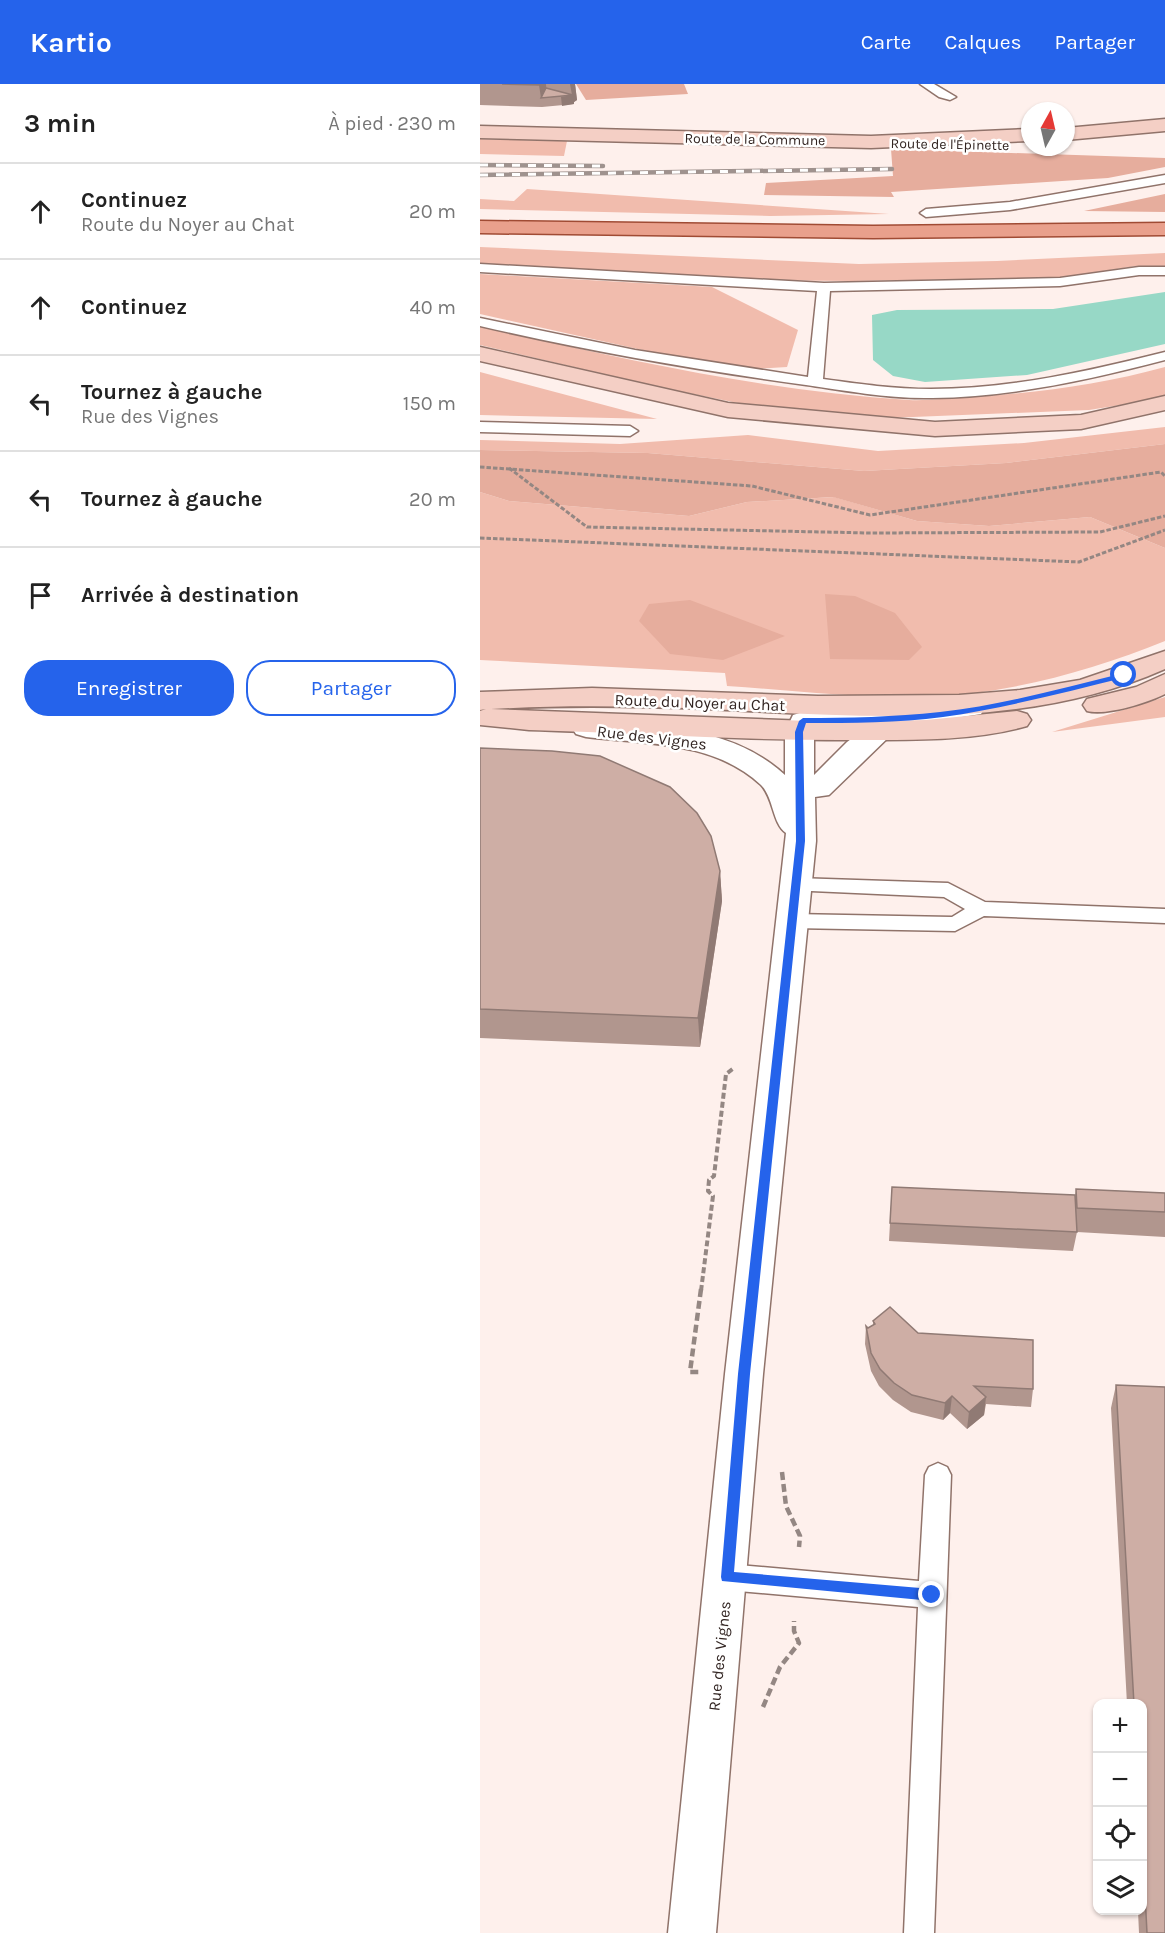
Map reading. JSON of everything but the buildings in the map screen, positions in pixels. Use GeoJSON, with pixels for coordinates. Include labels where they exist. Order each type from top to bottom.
{"type":"FeatureCollection","features":[{"type":"Feature","properties":{"kind":"main road"},"geometry":{"type":"LineString","coordinates":[[1075,133],[1165,125]]}},
{"type":"Feature","properties":{"kind":"main road","name":"Route de la Commune"},"geometry":{"type":"LineString","coordinates":[[480,132],[871,142],[1021,135]]}},
{"type":"Feature","properties":{"kind":"main road","name":"Route de l'Épinette"},"geometry":{"type":"LineString","coordinates":[[871,142],[1021,145]]}},
{"type":"Feature","properties":{"kind":"main road"},"geometry":{"type":"LineString","coordinates":[[1075,146],[1121,147]]}},
{"type":"Feature","properties":{"kind":"main road"},"geometry":{"type":"LineString","coordinates":[[480,227],[873,232],[1165,229]]}},
{"type":"Feature","properties":{"kind":"main road"},"geometry":{"type":"LineString","coordinates":[[480,354],[728,410],[935,429],[1081,422],[1165,403]]}},
{"type":"Feature","properties":{"kind":"main road"},"geometry":{"type":"LineString","coordinates":[[990,703],[1081,686],[1124,675],[1165,659]]}},
{"type":"Feature","properties":{"kind":"main road","name":"Route du Noyer au Chat"},"geometry":{"type":"LineString","coordinates":[[480,700],[579,697],[880,732],[976,727],[1061,714],[1145,693],[1165,683]]}},
{"type":"Feature","properties":{"kind":"main road","name":"Route du Noyer au Chat"},"geometry":{"type":"LineString","coordinates":[[480,717],[525,721],[649,723],[801,722]]}},
{"type":"Feature","properties":{"kind":"street"},"geometry":{"type":"LineString","coordinates":[[801,722],[874,720],[931,715],[990,703]]}},
{"type":"Feature","properties":{"kind":"street","name":"Rue des Vignes"},"geometry":{"type":"LineString","coordinates":[[525,721],[701,741],[725,748],[751,762],[777,784],[801,841]]}},
{"type":"Feature","properties":{"kind":"street","name":"Rue des Vignes"},"geometry":{"type":"LineString","coordinates":[[801,722],[819,788]]}},
{"type":"Feature","properties":{"kind":"street","name":"Rue des Vignes"},"geometry":{"type":"LineString","coordinates":[[692,1933],[727,1577],[744,1374],[801,841],[801,722]]}},
{"type":"Feature","properties":{"kind":"street","name":"Rue des Vignes"},"geometry":{"type":"LineString","coordinates":[[801,841],[819,788],[857,749],[880,732]]}},
{"type":"Feature","properties":{"kind":"lane"},"geometry":{"type":"LineString","coordinates":[[926,84],[943,95],[951,97]]}},
{"type":"Feature","properties":{"kind":"lane"},"geometry":{"type":"LineString","coordinates":[[926,213],[1022,204],[1165,178]]}},
{"type":"Feature","properties":{"kind":"lane"},"geometry":{"type":"LineString","coordinates":[[480,268],[824,287],[1060,282],[1139,271],[1165,272]]}},
{"type":"Feature","properties":{"kind":"lane"},"geometry":{"type":"LineString","coordinates":[[814,382],[824,287]]}},
{"type":"Feature","properties":{"kind":"lane"},"geometry":{"type":"LineString","coordinates":[[480,322],[688,365],[901,393],[979,390],[1051,380],[1165,356]]}},
{"type":"Feature","properties":{"kind":"lane"},"geometry":{"type":"LineString","coordinates":[[480,427],[630,431]]}},
{"type":"Feature","properties":{"kind":"lane"},"geometry":{"type":"LineString","coordinates":[[794,903],[948,890],[981,909],[1165,916]]}},
{"type":"Feature","properties":{"kind":"lane"},"geometry":{"type":"LineString","coordinates":[[794,903],[955,924],[981,909]]}},
{"type":"Feature","properties":{"kind":"lane"},"geometry":{"type":"LineString","coordinates":[[919,1933],[938,1475]]}},
{"type":"Feature","properties":{"kind":"lane"},"geometry":{"type":"LineString","coordinates":[[727,1577],[932,1595]]}},
{"type":"Feature","properties":{"kind":"path"},"geometry":{"type":"LineString","coordinates":[[480,467],[508,467],[752,486],[870,515],[1161,472],[1165,476]]}},
{"type":"Feature","properties":{"kind":"path"},"geometry":{"type":"LineString","coordinates":[[508,467],[587,527],[870,534],[1100,532],[1165,516]]}},
{"type":"Feature","properties":{"kind":"path"},"geometry":{"type":"LineString","coordinates":[[480,538],[1078,561],[1165,530]]}},
{"type":"Feature","properties":{"kind":"shaded area"},"geometry":{"type":"Polygon","coordinates":[[[576,84],[684,84],[688,94],[586,100],[576,84]]]}},
{"type":"Feature","properties":{"kind":"shaded area"},"geometry":{"type":"Polygon","coordinates":[[[480,139],[567,141],[564,156],[480,154],[480,139]]]}},
{"type":"Feature","properties":{"kind":"shaded area"},"geometry":{"type":"Polygon","coordinates":[[[891,149],[1021,153],[1021,156],[1165,158],[1165,167],[1108,178],[891,192],[894,197],[764,195],[766,183],[893,176],[891,149]]]}},
{"type":"Feature","properties":{"kind":"shaded area"},"geometry":{"type":"Polygon","coordinates":[[[527,189],[889,214],[770,216],[480,209],[480,199],[514,201],[527,189]]]}},
{"type":"Feature","properties":{"kind":"shaded area"},"geometry":{"type":"Polygon","coordinates":[[[1165,194],[1165,212],[1084,211],[1165,194]]]}},
{"type":"Feature","properties":{"kind":"shaded area"},"geometry":{"type":"Polygon","coordinates":[[[480,247],[859,264],[997,261],[1165,253],[1165,267],[1136,266],[1059,278],[746,280],[480,266],[480,247]]]}},
{"type":"Feature","properties":{"kind":"shaded area"},"geometry":{"type":"Polygon","coordinates":[[[480,274],[712,287],[798,330],[787,367],[753,369],[674,357],[480,314],[480,274]]]}},
{"type":"Feature","properties":{"kind":"shaded area"},"geometry":{"type":"Polygon","coordinates":[[[1165,292],[1165,344],[1027,375],[925,382],[893,376],[873,360],[872,315],[897,310],[1053,309],[1165,292]]]}},
{"type":"Feature","properties":{"kind":"shaded area"},"geometry":{"type":"Polygon","coordinates":[[[480,326],[693,372],[855,396],[909,400],[1040,391],[1090,384],[1165,367],[1165,398],[1089,410],[888,418],[743,404],[658,387],[480,345],[480,326]]]}},
{"type":"Feature","properties":{"kind":"shaded area"},"geometry":{"type":"Polygon","coordinates":[[[480,372],[657,419],[480,415],[480,372]]]}},
{"type":"Feature","properties":{"kind":"shaded area"},"geometry":{"type":"Polygon","coordinates":[[[1165,427],[1165,444],[1006,463],[864,471],[648,453],[480,450],[480,440],[620,444],[748,435],[878,451],[1024,443],[1165,427]]]}},
{"type":"Feature","properties":{"kind":"shaded area"},"geometry":{"type":"Polygon","coordinates":[[[1165,444],[1165,548],[1090,517],[989,526],[917,521],[833,497],[747,502],[689,516],[509,501],[480,492],[480,450],[648,453],[864,471],[1006,463],[1165,444]]]}},
{"type":"Feature","properties":{"kind":"shaded area"},"geometry":{"type":"Polygon","coordinates":[[[480,492],[509,501],[689,516],[747,502],[834,497],[917,521],[989,526],[1090,517],[1165,548],[1165,641],[1106,663],[1044,680],[981,692],[918,697],[846,695],[727,686],[725,673],[480,660],[480,492]]]}},
{"type":"Feature","properties":{"kind":"shaded area"},"geometry":{"type":"Polygon","coordinates":[[[825,594],[855,596],[895,613],[922,647],[909,660],[830,659],[825,594]]]}},
{"type":"Feature","properties":{"kind":"shaded area"},"geometry":{"type":"Polygon","coordinates":[[[690,600],[785,636],[723,660],[670,654],[639,621],[649,604],[690,600]]]}},
{"type":"Feature","properties":{"kind":"shaded area"},"geometry":{"type":"Polygon","coordinates":[[[1165,697],[1165,717],[1052,732],[1165,697]]]}},
{"type":"Feature","properties":{"kind":"railway"},"geometry":{"type":"LineString","coordinates":[[480,165],[603,166]]}},
{"type":"Feature","properties":{"kind":"railway"},"geometry":{"type":"LineString","coordinates":[[480,175],[892,169]]}},
{"type":"Feature","properties":{"kind":"route"},"geometry":{"type":"LineString","coordinates":[[932,1595],[727,1577],[744,1374],[801,841],[799,732],[803,721],[874,720],[943,714],[990,703],[1039,696],[1124,675]]}}]}
